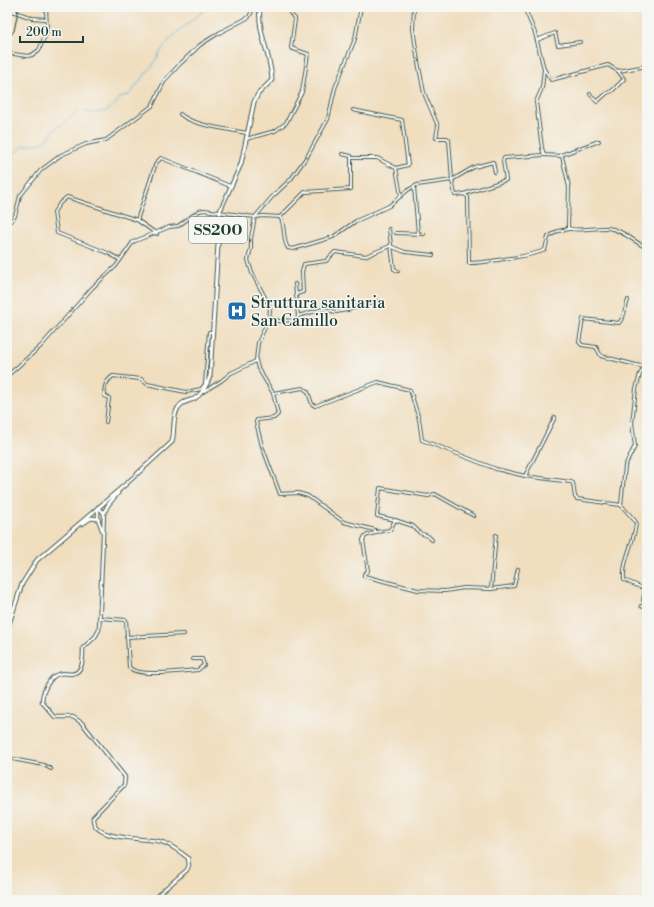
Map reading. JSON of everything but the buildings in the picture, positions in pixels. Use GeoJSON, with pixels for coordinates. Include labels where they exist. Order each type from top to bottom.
{"type":"FeatureCollection","features":[{"type":"Feature","properties":{"kind":"main road","name":"SS200"},"geometry":{"type":"LineString","coordinates":[[202,392],[210,376],[220,211],[241,164],[254,102],[258,94],[272,80],[260,22],[260,7]]}},
{"type":"Feature","properties":{"kind":"main road"},"geometry":{"type":"LineString","coordinates":[[7,630],[22,584],[31,567],[42,554],[126,484],[172,442],[175,414],[178,408],[202,392]]}},
{"type":"Feature","properties":{"kind":"main road"},"geometry":{"type":"LineString","coordinates":[[104,513],[108,505],[126,484]]}},
{"type":"Feature","properties":{"kind":"main road"},"geometry":{"type":"LineString","coordinates":[[73,529],[91,518],[98,519]]}},
{"type":"Feature","properties":{"kind":"street"},"geometry":{"type":"LineString","coordinates":[[15,11],[16,7]]}},
{"type":"Feature","properties":{"kind":"street"},"geometry":{"type":"LineString","coordinates":[[7,53],[26,56],[32,55],[39,50],[47,31],[46,7]]}},
{"type":"Feature","properties":{"kind":"street"},"geometry":{"type":"LineString","coordinates":[[7,225],[15,216],[20,196],[41,170],[62,155],[86,144],[106,140],[152,106],[165,80],[180,64],[207,41],[249,17],[254,7]]}},
{"type":"Feature","properties":{"kind":"street"},"geometry":{"type":"LineString","coordinates":[[246,139],[275,131],[285,124],[302,92],[308,54],[291,48],[295,19],[285,7]]}},
{"type":"Feature","properties":{"kind":"street"},"geometry":{"type":"LineString","coordinates":[[361,7],[355,39],[335,88],[328,119],[308,155],[291,179],[272,196],[255,217],[248,260],[252,273],[268,303],[269,318],[258,343],[256,360],[258,368],[273,393],[278,414],[274,418],[258,420],[256,422],[262,446],[280,494],[298,493],[308,496],[344,522],[376,532],[390,530],[396,520]]}},
{"type":"Feature","properties":{"kind":"street"},"geometry":{"type":"LineString","coordinates":[[414,7],[413,29],[424,94],[438,126],[436,138],[447,138],[449,140],[452,180],[455,195],[464,194],[506,180],[503,161],[504,158],[544,154],[561,155],[599,141]]}},
{"type":"Feature","properties":{"kind":"street"},"geometry":{"type":"LineString","coordinates":[[524,7],[536,40],[544,69],[551,80],[608,66],[618,71],[624,79],[612,91],[607,92],[597,102],[590,94]]}},
{"type":"Feature","properties":{"kind":"street"},"geometry":{"type":"LineString","coordinates":[[7,9],[32,18],[46,19]]}},
{"type":"Feature","properties":{"kind":"street"},"geometry":{"type":"LineString","coordinates":[[536,40],[555,33],[558,45],[580,42]]}},
{"type":"Feature","properties":{"kind":"street"},"geometry":{"type":"LineString","coordinates":[[618,71],[647,66]]}},
{"type":"Feature","properties":{"kind":"street"},"geometry":{"type":"LineString","coordinates":[[544,69],[542,88],[536,102],[539,133],[544,154]]}},
{"type":"Feature","properties":{"kind":"street"},"geometry":{"type":"LineString","coordinates":[[342,154],[349,155],[351,158],[377,158],[396,168],[408,165],[402,120],[353,110]]}},
{"type":"Feature","properties":{"kind":"street"},"geometry":{"type":"LineString","coordinates":[[180,114],[184,118],[195,122],[248,133]]}},
{"type":"Feature","properties":{"kind":"street"},"geometry":{"type":"LineString","coordinates":[[561,155],[569,187],[567,212],[569,229]]}},
{"type":"Feature","properties":{"kind":"street"},"geometry":{"type":"LineString","coordinates":[[137,220],[156,163],[161,158],[230,186]]}},
{"type":"Feature","properties":{"kind":"street"},"geometry":{"type":"LineString","coordinates":[[213,210],[255,217],[280,217],[305,192],[351,189],[351,158]]}},
{"type":"Feature","properties":{"kind":"street"},"geometry":{"type":"LineString","coordinates":[[280,217],[285,234],[286,245],[288,248],[292,249],[333,237],[356,221],[389,206],[414,187],[452,180],[474,167],[493,162],[496,172]]}},
{"type":"Feature","properties":{"kind":"street"},"geometry":{"type":"LineString","coordinates":[[396,168],[401,196]]}},
{"type":"Feature","properties":{"kind":"street"},"geometry":{"type":"LineString","coordinates":[[414,187],[418,233]]}},
{"type":"Feature","properties":{"kind":"street"},"geometry":{"type":"LineString","coordinates":[[464,194],[468,197],[469,263],[486,264],[510,258],[529,257],[545,250],[548,237],[558,231],[569,229],[596,227],[614,229],[647,248]]}},
{"type":"Feature","properties":{"kind":"street"},"geometry":{"type":"LineString","coordinates":[[120,260],[108,253],[57,233],[54,212],[60,203],[67,197],[137,220],[156,234]]}},
{"type":"Feature","properties":{"kind":"street"},"geometry":{"type":"LineString","coordinates":[[7,376],[41,346],[92,288],[120,260],[133,242],[156,234],[169,227],[178,226],[199,211],[218,209],[222,205]]}},
{"type":"Feature","properties":{"kind":"street"},"geometry":{"type":"LineString","coordinates":[[213,210],[218,213],[219,216]]}},
{"type":"Feature","properties":{"kind":"street"},"geometry":{"type":"LineString","coordinates":[[388,229],[392,247],[394,269],[398,271]]}},
{"type":"Feature","properties":{"kind":"street"},"geometry":{"type":"LineString","coordinates":[[396,233],[424,234]]}},
{"type":"Feature","properties":{"kind":"street"},"geometry":{"type":"LineString","coordinates":[[296,294],[303,292],[302,272],[304,264],[328,260],[335,252],[366,256],[383,248],[392,247],[405,252],[433,255]]}},
{"type":"Feature","properties":{"kind":"street"},"geometry":{"type":"LineString","coordinates":[[295,284],[298,316]]}},
{"type":"Feature","properties":{"kind":"street"},"geometry":{"type":"LineString","coordinates":[[628,300],[623,317],[619,323],[583,319],[580,342],[582,346],[596,347],[601,356],[644,367]]}},
{"type":"Feature","properties":{"kind":"street"},"geometry":{"type":"LineString","coordinates":[[269,318],[279,321],[297,320],[298,316],[322,309],[336,312],[376,301]]}},
{"type":"Feature","properties":{"kind":"street"},"geometry":{"type":"LineString","coordinates":[[106,422],[109,398],[105,396],[104,391],[107,381],[113,376],[141,379],[147,384],[186,392],[201,389],[205,384],[209,332],[212,332]]}},
{"type":"Feature","properties":{"kind":"street"},"geometry":{"type":"LineString","coordinates":[[202,392],[256,360]]}},
{"type":"Feature","properties":{"kind":"street"},"geometry":{"type":"LineString","coordinates":[[621,505],[625,466],[635,446],[632,422],[636,389],[644,367],[647,363]]}},
{"type":"Feature","properties":{"kind":"street"},"geometry":{"type":"LineString","coordinates":[[273,393],[304,388],[308,392],[312,404],[315,406],[378,382],[410,390],[419,419],[422,440],[496,469],[525,476],[571,482],[573,483],[575,497],[577,499],[621,505],[636,522],[635,532],[624,566],[624,580],[646,589],[643,600],[647,608]]}},
{"type":"Feature","properties":{"kind":"street"},"geometry":{"type":"LineString","coordinates":[[525,476],[555,417]]}},
{"type":"Feature","properties":{"kind":"street"},"geometry":{"type":"LineString","coordinates":[[432,540],[428,536],[420,533],[413,526],[396,520],[377,516],[380,488],[428,496],[435,494],[474,516]]}},
{"type":"Feature","properties":{"kind":"street"},"geometry":{"type":"LineString","coordinates":[[98,507],[104,513],[102,532],[100,618],[98,634],[83,648],[83,661],[79,670],[73,674],[56,674],[46,688],[42,702],[55,717],[73,717],[82,722],[125,776],[124,785],[93,817],[93,823],[96,828],[126,839],[162,842],[185,856],[188,860],[189,865],[187,870],[152,900]]}},
{"type":"Feature","properties":{"kind":"street"},"geometry":{"type":"LineString","coordinates":[[98,507],[98,519],[102,532]]}},
{"type":"Feature","properties":{"kind":"street"},"geometry":{"type":"LineString","coordinates":[[376,532],[365,536],[362,540],[368,571],[364,574],[364,576],[418,590],[445,591],[464,588],[491,589],[515,585],[518,569]]}},
{"type":"Feature","properties":{"kind":"street"},"geometry":{"type":"LineString","coordinates":[[491,589],[496,535]]}},
{"type":"Feature","properties":{"kind":"street"},"geometry":{"type":"LineString","coordinates":[[641,606],[647,608]]}},
{"type":"Feature","properties":{"kind":"street"},"geometry":{"type":"LineString","coordinates":[[100,618],[124,618],[129,668],[138,673],[198,670],[202,668],[204,665],[202,659],[193,659]]}},
{"type":"Feature","properties":{"kind":"street"},"geometry":{"type":"LineString","coordinates":[[126,637],[184,634]]}},
{"type":"Feature","properties":{"kind":"street"},"geometry":{"type":"LineString","coordinates":[[7,758],[30,764],[44,765],[51,769]]}},
{"type":"Feature","properties":{"kind":"waterway"},"geometry":{"type":"LineString","coordinates":[[7,157],[24,146],[45,142],[54,130],[78,112],[83,111],[93,113],[106,111],[120,98],[129,95],[155,62],[160,52],[172,37],[208,7]]}},
{"type":"Feature","properties":{"kind":"railway"},"geometry":{"type":"LineString","coordinates":[[7,40],[14,31],[19,7]]}},
{"type":"Feature","properties":{"kind":"place","name":"Struttura sanitaria San Camillo"},"geometry":{"type":"Point","coordinates":[237,311]}}]}
